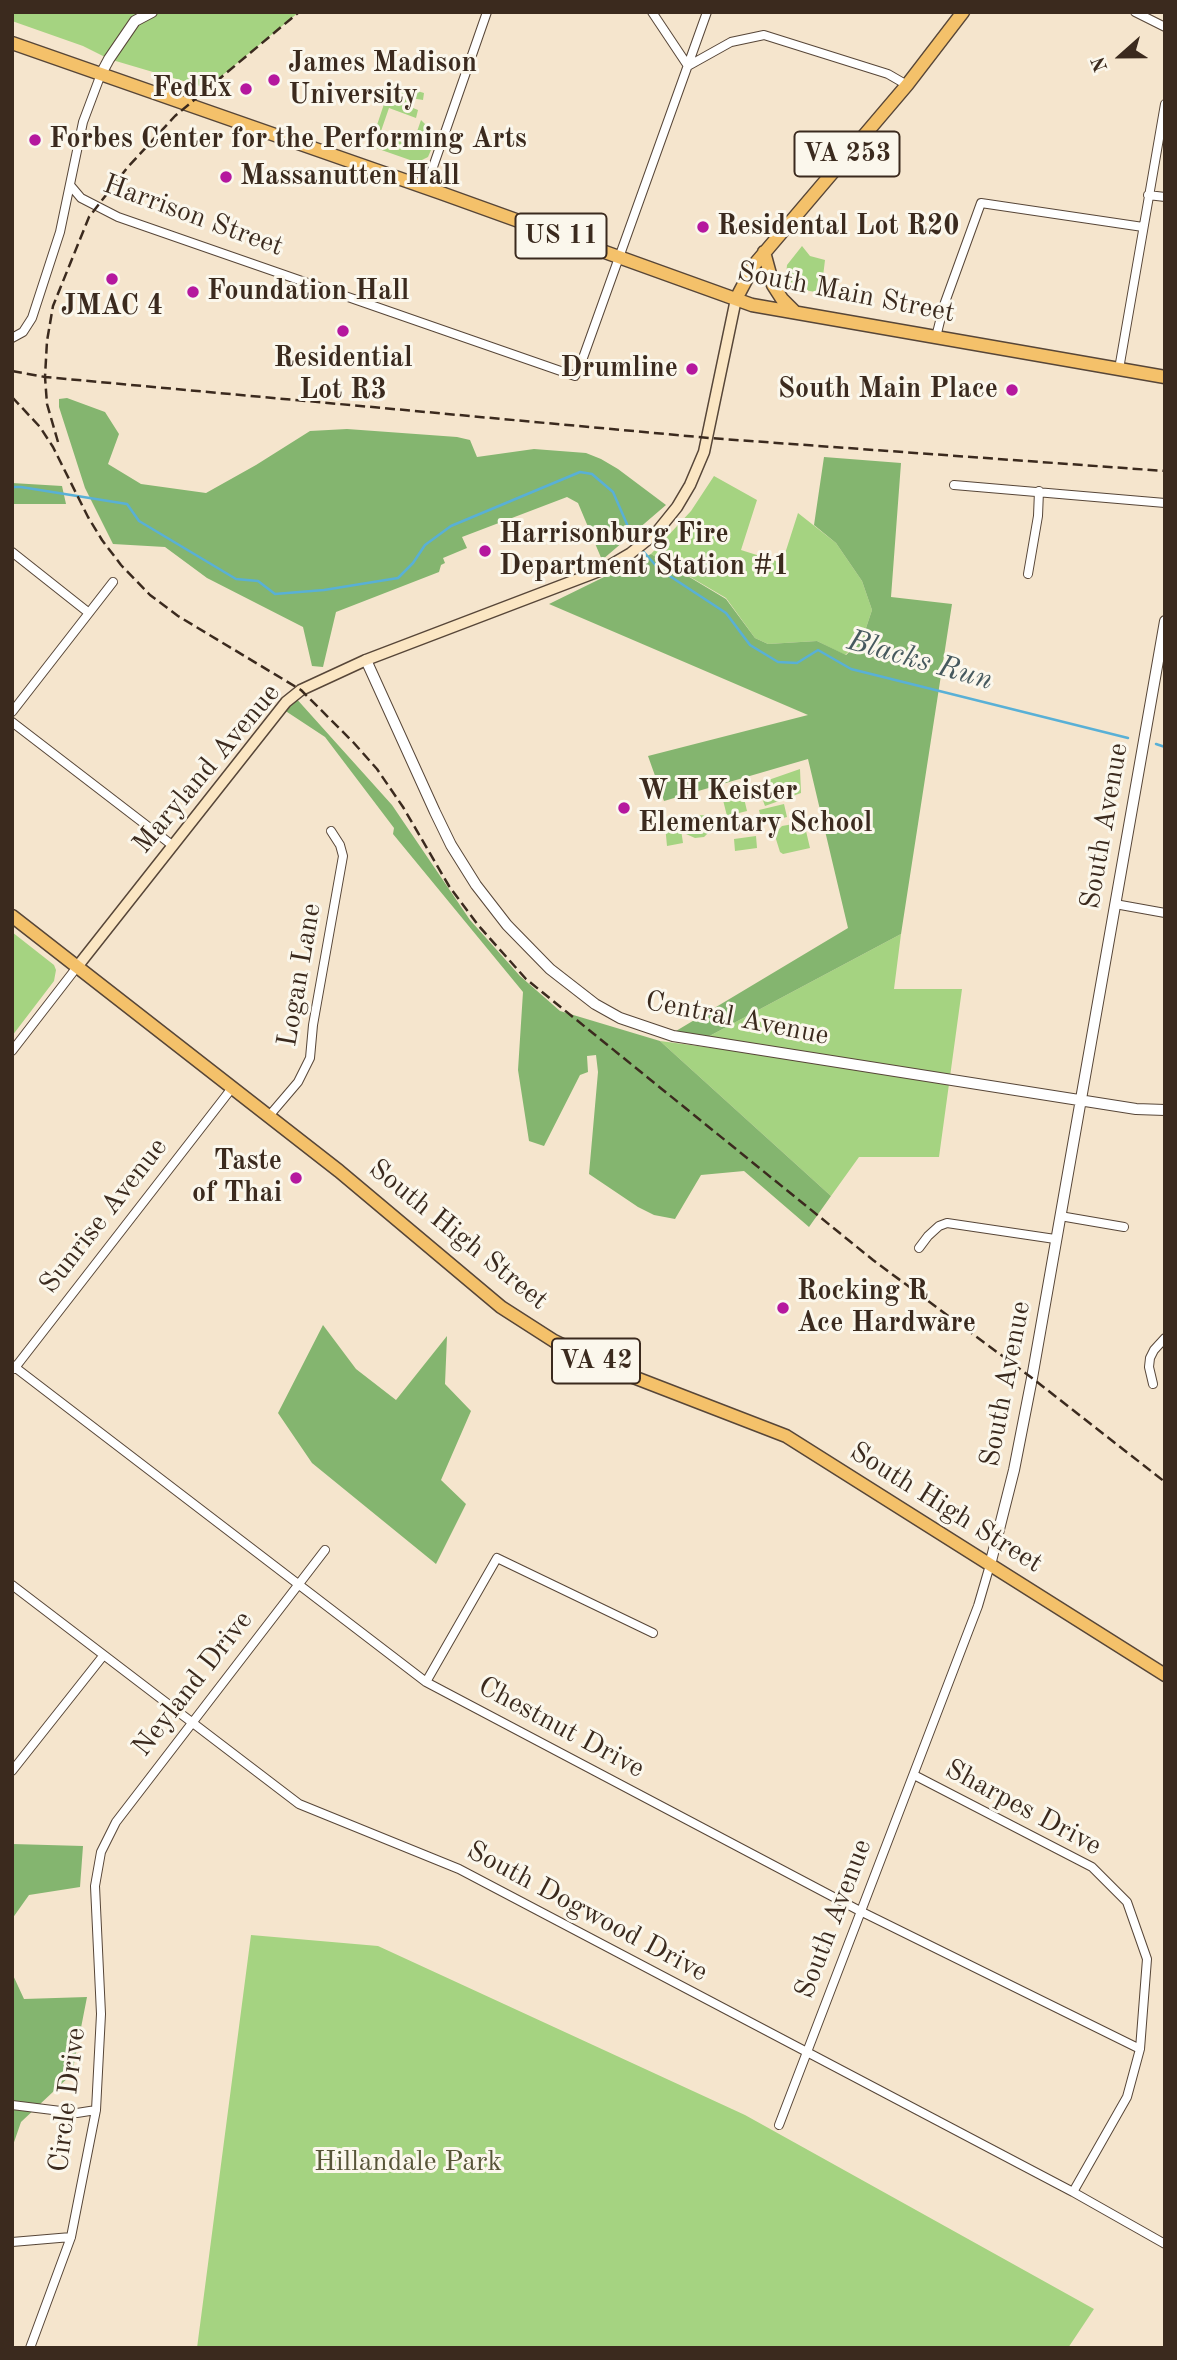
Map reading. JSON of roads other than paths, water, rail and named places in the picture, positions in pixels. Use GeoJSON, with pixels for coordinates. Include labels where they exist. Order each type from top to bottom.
{"type":"FeatureCollection","features":[{"type":"Feature","properties":{"kind":"main road","name":"VA 253"},"geometry":{"type":"LineString","coordinates":[[736,299],[764,252],[907,85],[963,12]]}},
{"type":"Feature","properties":{"kind":"main road","name":"South Main Street"},"geometry":{"type":"LineString","coordinates":[[12,43],[752,304],[1165,377]]}},
{"type":"Feature","properties":{"kind":"main road"},"geometry":{"type":"LineString","coordinates":[[764,252],[773,285],[795,312]]}},
{"type":"Feature","properties":{"kind":"main road","name":"Maryland Avenue"},"geometry":{"type":"LineString","coordinates":[[78,967],[286,702],[301,690],[366,660],[602,570],[647,541],[667,521],[705,452],[736,299]]}},
{"type":"Feature","properties":{"kind":"main road","name":"South High Street"},"geometry":{"type":"LineString","coordinates":[[12,916],[339,1171],[501,1307],[554,1341],[610,1368],[786,1436],[1165,1675]]}},
{"type":"Feature","properties":{"kind":"street"},"geometry":{"type":"LineString","coordinates":[[12,338],[23,332],[32,318],[60,232],[83,122],[101,74],[135,21],[152,12]]}},
{"type":"Feature","properties":{"kind":"street"},"geometry":{"type":"LineString","coordinates":[[426,187],[487,12]]}},
{"type":"Feature","properties":{"kind":"street"},"geometry":{"type":"LineString","coordinates":[[652,12],[688,66]]}},
{"type":"Feature","properties":{"kind":"street"},"geometry":{"type":"LineString","coordinates":[[620,257],[707,12]]}},
{"type":"Feature","properties":{"kind":"street"},"geometry":{"type":"LineString","coordinates":[[1135,12],[1165,27]]}},
{"type":"Feature","properties":{"kind":"street"},"geometry":{"type":"LineString","coordinates":[[688,66],[731,42],[764,35],[888,74],[907,85]]}},
{"type":"Feature","properties":{"kind":"street"},"geometry":{"type":"LineString","coordinates":[[1119,369],[1165,104]]}},
{"type":"Feature","properties":{"kind":"street","name":"Harrison Street"},"geometry":{"type":"LineString","coordinates":[[71,186],[81,198],[118,217],[574,376],[577,375],[620,257]]}},
{"type":"Feature","properties":{"kind":"street"},"geometry":{"type":"LineString","coordinates":[[1148,195],[1165,197]]}},
{"type":"Feature","properties":{"kind":"street"},"geometry":{"type":"LineString","coordinates":[[936,337],[944,305],[981,204],[1143,227]]}},
{"type":"Feature","properties":{"kind":"street"},"geometry":{"type":"LineString","coordinates":[[954,485],[1165,503]]}},
{"type":"Feature","properties":{"kind":"street"},"geometry":{"type":"LineString","coordinates":[[1028,574],[1038,516],[1039,491]]}},
{"type":"Feature","properties":{"kind":"street"},"geometry":{"type":"LineString","coordinates":[[12,552],[89,613]]}},
{"type":"Feature","properties":{"kind":"street"},"geometry":{"type":"LineString","coordinates":[[12,712],[113,582]]}},
{"type":"Feature","properties":{"kind":"street","name":"South Avenue"},"geometry":{"type":"LineString","coordinates":[[779,2125],[978,1606],[990,1565],[1018,1447],[1165,621]]}},
{"type":"Feature","properties":{"kind":"street","name":"Central Avenue"},"geometry":{"type":"LineString","coordinates":[[366,660],[451,845],[476,885],[507,925],[550,969],[595,1004],[620,1018],[673,1036],[1136,1109],[1165,1110]]}},
{"type":"Feature","properties":{"kind":"street"},"geometry":{"type":"LineString","coordinates":[[12,722],[172,845]]}},
{"type":"Feature","properties":{"kind":"street","name":"Logan Lane"},"geometry":{"type":"LineString","coordinates":[[269,1116],[301,1077],[311,1053],[313,1025],[342,856],[340,845],[331,831]]}},
{"type":"Feature","properties":{"kind":"street"},"geometry":{"type":"LineString","coordinates":[[1115,904],[1165,913]]}},
{"type":"Feature","properties":{"kind":"street","name":"Maryland Avenue"},"geometry":{"type":"LineString","coordinates":[[12,1051],[78,967]]}},
{"type":"Feature","properties":{"kind":"street","name":"Sunrise Avenue"},"geometry":{"type":"LineString","coordinates":[[13,1368],[232,1088]]}},
{"type":"Feature","properties":{"kind":"street"},"geometry":{"type":"LineString","coordinates":[[1059,1216],[1124,1227]]}},
{"type":"Feature","properties":{"kind":"street"},"geometry":{"type":"LineString","coordinates":[[919,1248],[939,1226],[947,1223],[1055,1239]]}},
{"type":"Feature","properties":{"kind":"street"},"geometry":{"type":"LineString","coordinates":[[1153,1384],[1150,1358],[1165,1338]]}},
{"type":"Feature","properties":{"kind":"street","name":"Chestnut Drive"},"geometry":{"type":"LineString","coordinates":[[13,1368],[425,1682],[860,1911],[1140,2049]]}},
{"type":"Feature","properties":{"kind":"street","name":"Neyland Drive"},"geometry":{"type":"LineString","coordinates":[[102,1849],[116,1822],[325,1550]]}},
{"type":"Feature","properties":{"kind":"street"},"geometry":{"type":"LineString","coordinates":[[425,1682],[497,1558],[653,1633]]}},
{"type":"Feature","properties":{"kind":"street","name":"South Dogwood Drive"},"geometry":{"type":"LineString","coordinates":[[12,1585],[299,1804],[459,1869],[1073,2192],[1165,2244]]}},
{"type":"Feature","properties":{"kind":"street"},"geometry":{"type":"LineString","coordinates":[[12,1772],[103,1656]]}},
{"type":"Feature","properties":{"kind":"street","name":"Sharpes Drive"},"geometry":{"type":"LineString","coordinates":[[914,1775],[1092,1867],[1127,1902],[1147,1959],[1140,2049],[1127,2097],[1073,2192]]}},
{"type":"Feature","properties":{"kind":"street","name":"Circle Drive"},"geometry":{"type":"LineString","coordinates":[[30,2348],[71,2237],[96,2110],[102,2014],[95,1886],[102,1849]]}},
{"type":"Feature","properties":{"kind":"street"},"geometry":{"type":"LineString","coordinates":[[12,2105],[77,2113],[96,2110]]}},
{"type":"Feature","properties":{"kind":"street"},"geometry":{"type":"LineString","coordinates":[[12,2242],[71,2237]]}},
{"type":"Feature","properties":{"kind":"waterway","name":"Blacks Run"},"geometry":{"type":"LineString","coordinates":[[12,487],[127,504],[139,521],[236,579],[258,581],[275,594],[324,590],[398,578],[413,563],[425,545],[451,526],[580,472],[592,474],[613,492],[638,545]]}},
{"type":"Feature","properties":{"kind":"waterway","name":"Blacks Run"},"geometry":{"type":"LineString","coordinates":[[642,550],[659,569],[726,613],[750,645],[778,662],[797,663],[818,650],[851,669],[1128,738]]}},
{"type":"Feature","properties":{"kind":"waterway","name":"Blacks Run"},"geometry":{"type":"LineString","coordinates":[[1156,744],[1165,747]]}},
{"type":"Feature","properties":{"kind":"railway"},"geometry":{"type":"LineString","coordinates":[[58,442],[47,404],[47,341],[53,306],[89,217],[127,168],[175,116],[299,12]]}},
{"type":"Feature","properties":{"kind":"railway"},"geometry":{"type":"LineString","coordinates":[[12,371],[45,377],[709,438],[1165,471]]}},
{"type":"Feature","properties":{"kind":"railway"},"geometry":{"type":"LineString","coordinates":[[12,397],[40,427],[53,447],[88,517],[121,565],[150,595],[178,616],[301,690],[353,742],[377,769],[403,807],[449,886],[478,925],[526,979],[873,1260],[1032,1378],[1165,1482]]}},
{"type":"Feature","properties":{"kind":"place","name":"James Madison University"},"geometry":{"type":"Point","coordinates":[274,80]}},
{"type":"Feature","properties":{"kind":"place","name":"FedEx"},"geometry":{"type":"Point","coordinates":[246,89]}},
{"type":"Feature","properties":{"kind":"place","name":"Forbes Center for the Performing Arts"},"geometry":{"type":"Point","coordinates":[35,140]}},
{"type":"Feature","properties":{"kind":"place","name":"Massanutten Hall"},"geometry":{"type":"Point","coordinates":[226,177]}},
{"type":"Feature","properties":{"kind":"place","name":"Residental Lot R20"},"geometry":{"type":"Point","coordinates":[703,227]}},
{"type":"Feature","properties":{"kind":"place","name":"JMAC 4"},"geometry":{"type":"Point","coordinates":[112,279]}},
{"type":"Feature","properties":{"kind":"place","name":"Foundation Hall"},"geometry":{"type":"Point","coordinates":[193,292]}},
{"type":"Feature","properties":{"kind":"place","name":"Residential Lot R3"},"geometry":{"type":"Point","coordinates":[343,331]}},
{"type":"Feature","properties":{"kind":"place","name":"Drumline"},"geometry":{"type":"Point","coordinates":[692,369]}},
{"type":"Feature","properties":{"kind":"place","name":"South Main Place"},"geometry":{"type":"Point","coordinates":[1012,390]}},
{"type":"Feature","properties":{"kind":"place","name":"Harrisonburg Fire Department Station #1"},"geometry":{"type":"Point","coordinates":[485,551]}},
{"type":"Feature","properties":{"kind":"place","name":"W H Keister Elementary School"},"geometry":{"type":"Point","coordinates":[624,808]}},
{"type":"Feature","properties":{"kind":"place","name":"Taste of Thai"},"geometry":{"type":"Point","coordinates":[296,1178]}},
{"type":"Feature","properties":{"kind":"place","name":"Rocking R Ace Hardware"},"geometry":{"type":"Point","coordinates":[783,1308]}},
{"type":"Feature","properties":{"kind":"park label","name":"Hillandale Park"},"geometry":{"type":"Point","coordinates":[408,2163]}}]}
